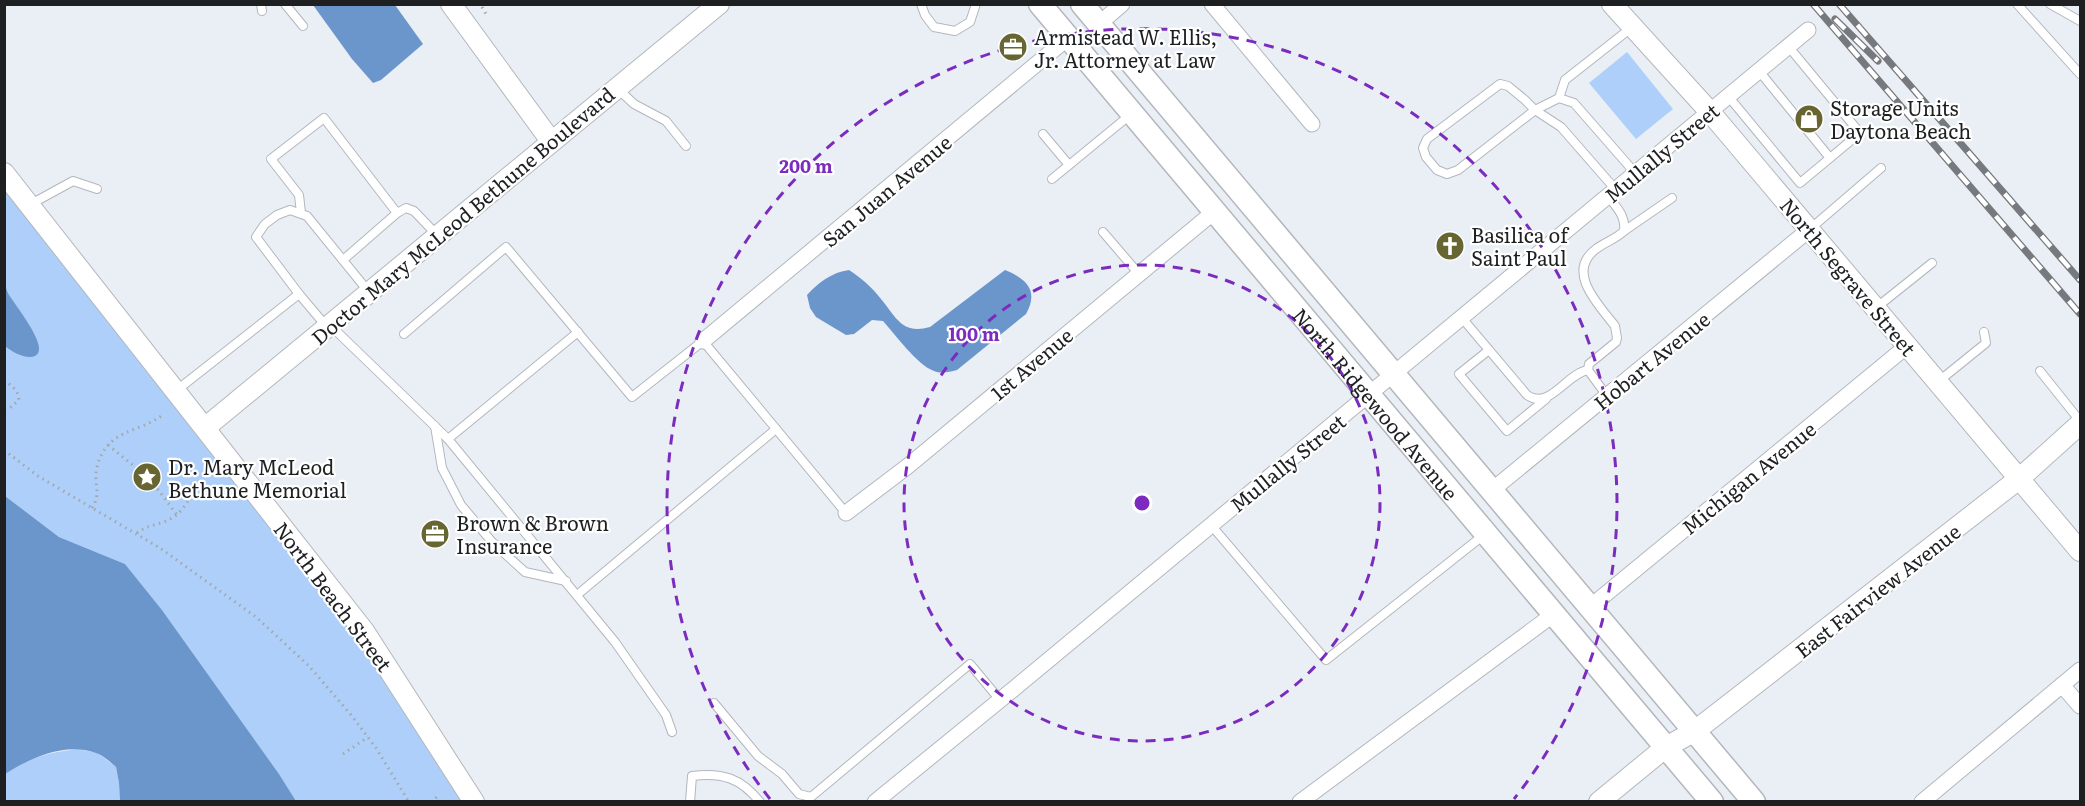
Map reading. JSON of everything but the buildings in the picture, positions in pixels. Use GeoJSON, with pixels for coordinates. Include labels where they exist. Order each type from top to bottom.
{"type":"FeatureCollection","features":[{"type":"Feature","properties":{"kind":"main road","name":"North Ridgewood Avenue"},"geometry":{"type":"LineString","coordinates":[[1040,4],[1712,801]]}},
{"type":"Feature","properties":{"kind":"main road","name":"North Ridgewood Avenue"},"geometry":{"type":"LineString","coordinates":[[1082,4],[1754,801]]}},
{"type":"Feature","properties":{"kind":"street","name":"Doctor Mary McLeod Bethune Boulevard"},"geometry":{"type":"LineString","coordinates":[[206,427],[719,4]]}},
{"type":"Feature","properties":{"kind":"street"},"geometry":{"type":"LineString","coordinates":[[1099,24],[1122,4]]}},
{"type":"Feature","properties":{"kind":"street"},"geometry":{"type":"LineString","coordinates":[[1212,4],[1312,124]]}},
{"type":"Feature","properties":{"kind":"street","name":"North Segrave Street"},"geometry":{"type":"LineString","coordinates":[[1612,4],[1710,112],[2080,551]]}},
{"type":"Feature","properties":{"kind":"street"},"geometry":{"type":"LineString","coordinates":[[456,6],[551,141]]}},
{"type":"Feature","properties":{"kind":"street","name":"Mullally Street"},"geometry":{"type":"LineString","coordinates":[[875,801],[1808,30]]}},
{"type":"Feature","properties":{"kind":"street","name":"San Juan Avenue"},"geometry":{"type":"LineString","coordinates":[[703,341],[1069,37]]}},
{"type":"Feature","properties":{"kind":"street","name":"North Beach Street"},"geometry":{"type":"LineString","coordinates":[[4,173],[177,390],[364,631],[474,801]]}},
{"type":"Feature","properties":{"kind":"street","name":"1st Avenue"},"geometry":{"type":"LineString","coordinates":[[846,513],[908,466],[1215,211]]}},
{"type":"Feature","properties":{"kind":"street","name":"Hobart Avenue"},"geometry":{"type":"LineString","coordinates":[[1491,491],[1810,229]]}},
{"type":"Feature","properties":{"kind":"street","name":"Michigan Avenue"},"geometry":{"type":"LineString","coordinates":[[1590,607],[1907,346]]}},
{"type":"Feature","properties":{"kind":"street","name":"East Fairview Avenue"},"geometry":{"type":"LineString","coordinates":[[1599,801],[1666,747],[1695,731],[2020,478],[2080,422]]}},
{"type":"Feature","properties":{"kind":"street"},"geometry":{"type":"LineString","coordinates":[[1300,801],[1554,614]]}},
{"type":"Feature","properties":{"kind":"street"},"geometry":{"type":"LineString","coordinates":[[1922,801],[2080,670]]}},
{"type":"Feature","properties":{"kind":"street"},"geometry":{"type":"LineString","coordinates":[[2062,685],[2080,706]]}},
{"type":"Feature","properties":{"kind":"lane"},"geometry":{"type":"LineString","coordinates":[[285,4],[303,26]]}},
{"type":"Feature","properties":{"kind":"lane"},"geometry":{"type":"LineString","coordinates":[[921,4],[925,15],[934,27],[955,31],[970,22],[976,4]]}},
{"type":"Feature","properties":{"kind":"lane"},"geometry":{"type":"LineString","coordinates":[[2017,4],[2080,74]]}},
{"type":"Feature","properties":{"kind":"lane"},"geometry":{"type":"LineString","coordinates":[[2050,4],[2080,21]]}},
{"type":"Feature","properties":{"kind":"lane"},"geometry":{"type":"LineString","coordinates":[[1624,231],[1625,223],[1612,193],[1561,127],[1535,110],[1508,86],[1500,84],[1427,139],[1424,148],[1426,157],[1437,170],[1447,174],[1458,170],[1535,110],[1559,98],[1565,81],[1633,27]]}},
{"type":"Feature","properties":{"kind":"lane"},"geometry":{"type":"LineString","coordinates":[[1728,96],[1800,183],[1860,133],[1788,46]]}},
{"type":"Feature","properties":{"kind":"lane"},"geometry":{"type":"LineString","coordinates":[[1759,71],[1830,158]]}},
{"type":"Feature","properties":{"kind":"lane"},"geometry":{"type":"LineString","coordinates":[[616,88],[634,104],[666,121],[686,146]]}},
{"type":"Feature","properties":{"kind":"lane"},"geometry":{"type":"LineString","coordinates":[[1559,98],[1574,103],[1636,174]]}},
{"type":"Feature","properties":{"kind":"lane"},"geometry":{"type":"LineString","coordinates":[[1052,179],[1133,113]]}},
{"type":"Feature","properties":{"kind":"lane"},"geometry":{"type":"LineString","coordinates":[[301,213],[299,195],[271,159],[324,118],[397,213]]}},
{"type":"Feature","properties":{"kind":"lane"},"geometry":{"type":"LineString","coordinates":[[1043,134],[1069,165]]}},
{"type":"Feature","properties":{"kind":"lane"},"geometry":{"type":"LineString","coordinates":[[1810,229],[1881,168]]}},
{"type":"Feature","properties":{"kind":"lane"},"geometry":{"type":"LineString","coordinates":[[29,204],[73,182],[97,189]]}},
{"type":"Feature","properties":{"kind":"lane"},"geometry":{"type":"LineString","coordinates":[[1607,396],[1588,370],[1589,364],[1612,347],[1617,338],[1615,326],[1584,282],[1584,263],[1595,249],[1672,198]]}},
{"type":"Feature","properties":{"kind":"lane"},"geometry":{"type":"LineString","coordinates":[[343,260],[397,213],[406,208],[414,211],[437,236]]}},
{"type":"Feature","properties":{"kind":"lane"},"geometry":{"type":"LineString","coordinates":[[368,292],[307,216],[301,213],[290,210],[277,215],[265,224],[256,237],[299,294],[328,326],[448,438],[615,642],[666,715],[672,732]]}},
{"type":"Feature","properties":{"kind":"lane"},"geometry":{"type":"LineString","coordinates":[[1104,232],[1139,274]]}},
{"type":"Feature","properties":{"kind":"lane"},"geometry":{"type":"LineString","coordinates":[[404,334],[506,247],[632,397],[703,341],[846,513]]}},
{"type":"Feature","properties":{"kind":"lane"},"geometry":{"type":"LineString","coordinates":[[1876,308],[1932,263]]}},
{"type":"Feature","properties":{"kind":"lane"},"geometry":{"type":"LineString","coordinates":[[177,390],[299,294]]}},
{"type":"Feature","properties":{"kind":"lane"},"geometry":{"type":"LineString","coordinates":[[1462,318],[1527,395],[1533,400],[1548,397]]}},
{"type":"Feature","properties":{"kind":"lane"},"geometry":{"type":"LineString","coordinates":[[448,438],[578,332]]}},
{"type":"Feature","properties":{"kind":"lane"},"geometry":{"type":"LineString","coordinates":[[1938,382],[1986,343],[1984,332]]}},
{"type":"Feature","properties":{"kind":"lane"},"geometry":{"type":"LineString","coordinates":[[1489,350],[1459,374],[1507,431],[1572,377],[1581,371],[1588,370]]}},
{"type":"Feature","properties":{"kind":"lane"},"geometry":{"type":"LineString","coordinates":[[2040,371],[2080,422]]}},
{"type":"Feature","properties":{"kind":"lane"},"geometry":{"type":"LineString","coordinates":[[435,426],[442,468],[461,505],[492,542],[525,572],[566,581]]}},
{"type":"Feature","properties":{"kind":"lane"},"geometry":{"type":"LineString","coordinates":[[577,595],[776,429]]}},
{"type":"Feature","properties":{"kind":"lane"},"geometry":{"type":"LineString","coordinates":[[1210,525],[1326,660],[1486,533]]}},
{"type":"Feature","properties":{"kind":"lane"},"geometry":{"type":"LineString","coordinates":[[714,703],[758,756],[782,774],[800,794],[811,796],[970,664],[1000,700]]}},
{"type":"Feature","properties":{"kind":"lane"},"geometry":{"type":"LineString","coordinates":[[690,801],[692,776],[706,774],[734,778],[751,790],[760,801]]}},
{"type":"Feature","properties":{"kind":"path"},"geometry":{"type":"LineString","coordinates":[[482,7],[486,14]]}},
{"type":"Feature","properties":{"kind":"path"},"geometry":{"type":"LineString","coordinates":[[4,380],[14,387],[18,395],[18,400],[10,408],[4,409]]}},
{"type":"Feature","properties":{"kind":"path"},"geometry":{"type":"LineString","coordinates":[[92,508],[97,500],[97,468],[104,450],[120,435],[155,421],[164,414]]}},
{"type":"Feature","properties":{"kind":"path"},"geometry":{"type":"LineString","coordinates":[[108,445],[139,470]]}},
{"type":"Feature","properties":{"kind":"path"},"geometry":{"type":"LineString","coordinates":[[4,450],[38,476],[136,533],[220,589],[256,617],[309,666],[368,737],[409,801]]}},
{"type":"Feature","properties":{"kind":"path"},"geometry":{"type":"LineString","coordinates":[[154,484],[140,485],[136,478],[139,470],[148,466],[153,469],[154,484],[177,515]]}},
{"type":"Feature","properties":{"kind":"path"},"geometry":{"type":"LineString","coordinates":[[136,533],[142,528],[169,520],[177,515],[188,502],[199,479],[208,471]]}},
{"type":"Feature","properties":{"kind":"path"},"geometry":{"type":"LineString","coordinates":[[343,754],[368,737]]}},
{"type":"Feature","properties":{"kind":"path"},"geometry":{"type":"LineString","coordinates":[[431,801],[438,796]]}},
{"type":"Feature","properties":{"kind":"shaded area"},"geometry":{"type":"Polygon","coordinates":[[[313,5],[395,5],[423,44],[381,80],[373,83],[352,59],[313,5]]]}},
{"type":"Feature","properties":{"kind":"shaded area"},"geometry":{"type":"Polygon","coordinates":[[[1627,52],[1673,109],[1636,139],[1589,83],[1627,52]]]}},
{"type":"Feature","properties":{"kind":"shaded area"},"geometry":{"type":"Polygon","coordinates":[[[4,173],[364,631],[474,801],[296,801],[162,610],[125,564],[59,537],[5,496],[4,173]]]}},
{"type":"Feature","properties":{"kind":"shaded area"},"geometry":{"type":"Polygon","coordinates":[[[849,270],[874,291],[901,323],[913,329],[930,327],[1005,270],[1019,277],[1029,287],[1030,306],[1026,314],[957,370],[939,372],[927,368],[883,321],[872,320],[854,334],[846,335],[816,317],[810,308],[807,295],[826,279],[849,270]]]}},
{"type":"Feature","properties":{"kind":"shaded area"},"geometry":{"type":"Polygon","coordinates":[[[4,278],[7,291],[36,338],[39,348],[37,354],[30,357],[13,352],[5,346],[4,278]]]}},
{"type":"Feature","properties":{"kind":"shaded area"},"geometry":{"type":"Polygon","coordinates":[[[5,496],[59,537],[125,564],[162,610],[296,801],[120,801],[116,767],[101,755],[84,750],[72,749],[48,753],[5,774],[5,496]]]}},
{"type":"Feature","properties":{"kind":"shaded area"},"geometry":{"type":"Polygon","coordinates":[[[78,749],[98,753],[116,767],[120,801],[5,802],[5,774],[40,757],[78,749]]]}},
{"type":"Feature","properties":{"kind":"railway"},"geometry":{"type":"LineString","coordinates":[[1813,4],[2080,314]]}},
{"type":"Feature","properties":{"kind":"railway"},"geometry":{"type":"LineString","coordinates":[[1839,4],[2080,280]]}},
{"type":"Feature","properties":{"kind":"railway"},"geometry":{"type":"LineString","coordinates":[[1835,19],[1878,61]]}},
{"type":"Feature","properties":{"kind":"place","name":"Armistead W. Ellis, Jr. Attorney at Law"},"geometry":{"type":"Point","coordinates":[1013,47]}},
{"type":"Feature","properties":{"kind":"place","name":"Storage Units Daytona Beach"},"geometry":{"type":"Point","coordinates":[1809,119]}},
{"type":"Feature","properties":{"kind":"place","name":"Basilica of Saint Paul"},"geometry":{"type":"Point","coordinates":[1450,246]}},
{"type":"Feature","properties":{"kind":"place","name":"Dr. Mary McLeod Bethune Memorial"},"geometry":{"type":"Point","coordinates":[147,477]}},
{"type":"Feature","properties":{"kind":"place","name":"Brown & Brown Insurance"},"geometry":{"type":"Point","coordinates":[435,534]}}]}
